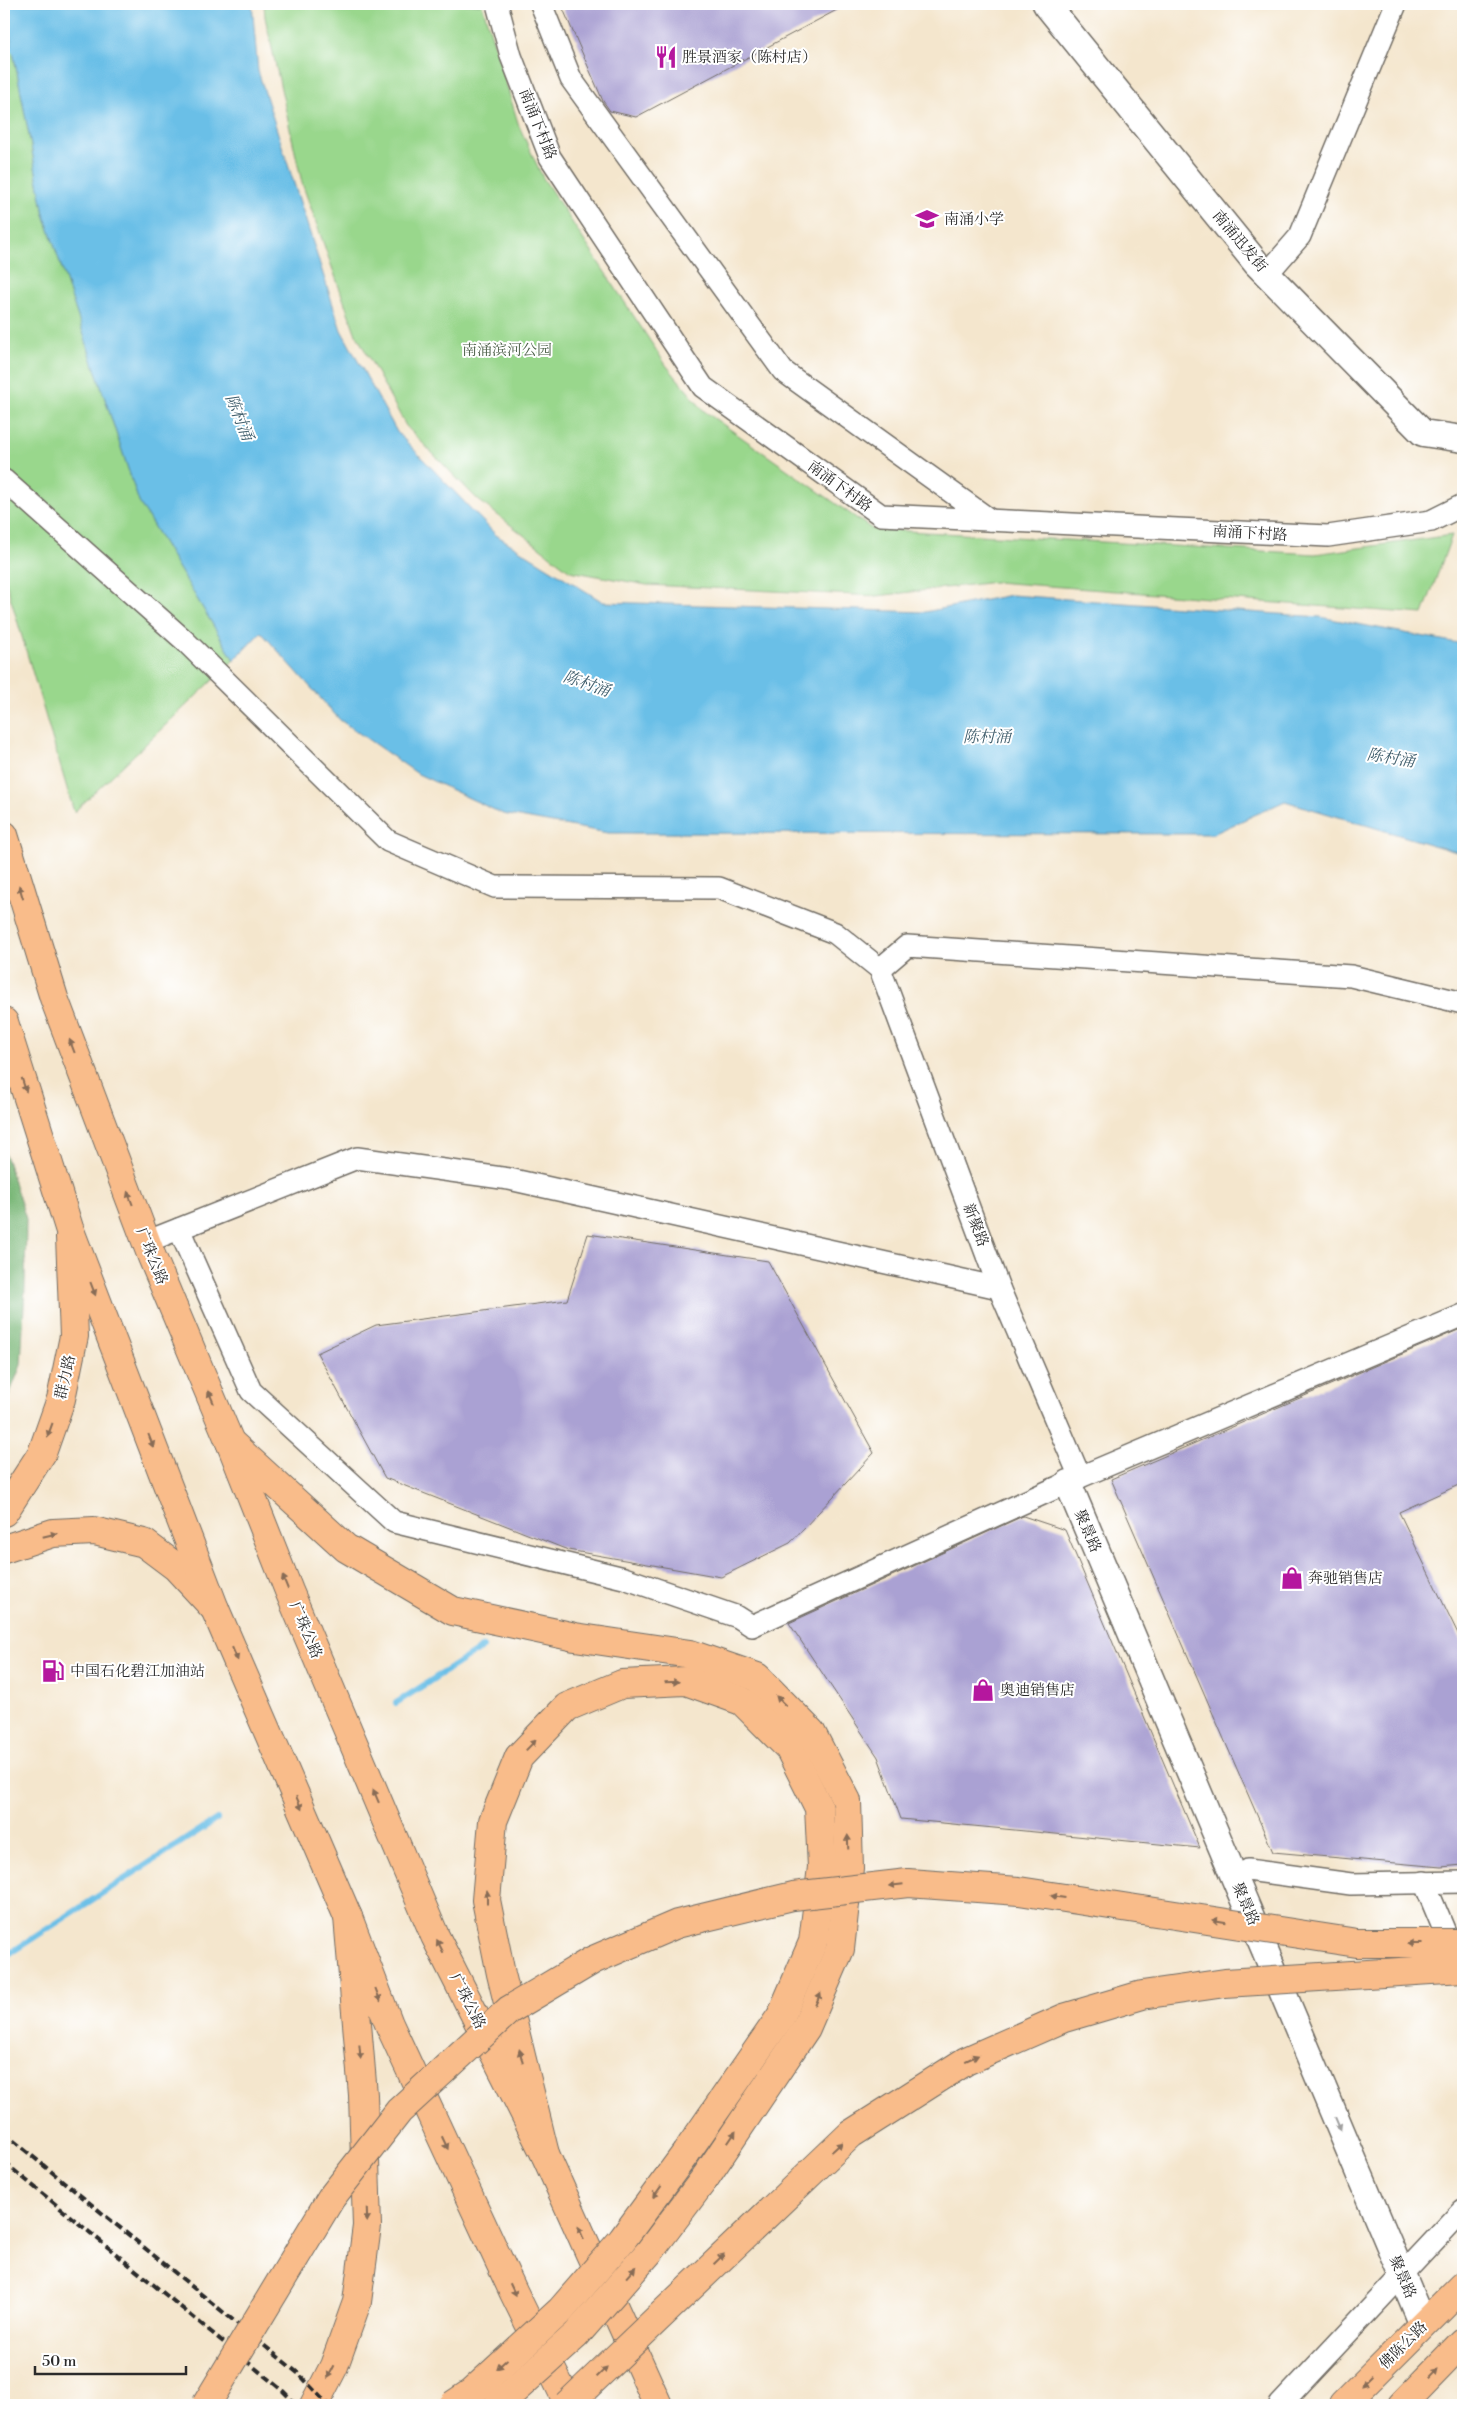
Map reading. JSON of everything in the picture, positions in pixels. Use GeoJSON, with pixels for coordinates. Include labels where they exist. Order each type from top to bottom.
{"type":"FeatureCollection","features":[{"type":"Feature","properties":{"kind":"main road","name":"广珠公路"},"geometry":{"type":"LineString","coordinates":[[4,835],[54,998],[146,1242],[230,1442],[289,1591],[435,1936],[546,2154],[658,2405]]}},
{"type":"Feature","properties":{"kind":"main road"},"geometry":{"type":"LineString","coordinates":[[4,1022],[69,1228],[215,1609],[348,1917],[389,2024],[568,2405],[850,2134],[966,2061],[1064,2018],[1142,1995],[1225,1983],[1463,1968]]}},
{"type":"Feature","properties":{"kind":"main road","name":"群力路"},"geometry":{"type":"LineString","coordinates":[[4,1512],[42,1453],[61,1399],[74,1336],[69,1228]]}},
{"type":"Feature","properties":{"kind":"main road"},"geometry":{"type":"LineString","coordinates":[[230,1442],[346,1548],[454,1611],[575,1637],[690,1654],[757,1677],[811,1732],[847,1801],[849,1868],[840,1949],[806,2028],[705,2178],[650,2251],[576,2335],[498,2405]]}},
{"type":"Feature","properties":{"kind":"main road"},"geometry":{"type":"LineString","coordinates":[[4,1549],[53,1533],[94,1531],[144,1543],[176,1567],[215,1609]]}},
{"type":"Feature","properties":{"kind":"main road"},"geometry":{"type":"LineString","coordinates":[[453,2405],[471,2393],[561,2310],[622,2240],[686,2153],[781,2016],[813,1942],[822,1867],[819,1808],[789,1748],[742,1700],[686,1681],[622,1684],[567,1707],[518,1757],[493,1821],[486,1900],[501,1974],[546,2154]]}},
{"type":"Feature","properties":{"kind":"main road"},"geometry":{"type":"LineString","coordinates":[[206,2405],[331,2198],[399,2111],[509,2010],[593,1960],[677,1924],[793,1896],[908,1883],[1018,1891],[1357,1943],[1463,1943]]}},
{"type":"Feature","properties":{"kind":"main road"},"geometry":{"type":"LineString","coordinates":[[314,2405],[334,2366],[357,2302],[367,2226],[363,2095],[348,1917]]}},
{"type":"Feature","properties":{"kind":"main road","name":"佛陈公路"},"geometry":{"type":"LineString","coordinates":[[1343,2405],[1463,2285]]}},
{"type":"Feature","properties":{"kind":"main road"},"geometry":{"type":"LineString","coordinates":[[1402,2405],[1463,2343]]}},
{"type":"Feature","properties":{"kind":"street","name":"南涌下村路"},"geometry":{"type":"LineString","coordinates":[[497,4],[511,56],[550,157],[703,387],[882,515],[1328,536],[1431,521],[1463,505]]}},
{"type":"Feature","properties":{"kind":"street"},"geometry":{"type":"LineString","coordinates":[[541,4],[571,79],[782,371],[990,520]]}},
{"type":"Feature","properties":{"kind":"street","name":"南涌迅发街"},"geometry":{"type":"LineString","coordinates":[[1046,4],[1267,274],[1423,433],[1463,439]]}},
{"type":"Feature","properties":{"kind":"street"},"geometry":{"type":"LineString","coordinates":[[1267,274],[1300,236],[1396,4]]}},
{"type":"Feature","properties":{"kind":"street"},"geometry":{"type":"LineString","coordinates":[[4,480],[184,640],[388,841],[495,887],[719,888],[835,933],[880,968],[908,946],[1351,976],[1463,1003]]}},
{"type":"Feature","properties":{"kind":"street","name":"新聚路"},"geometry":{"type":"LineString","coordinates":[[880,968],[999,1288],[1074,1480]]}},
{"type":"Feature","properties":{"kind":"street"},"geometry":{"type":"LineString","coordinates":[[146,1242],[356,1158],[509,1178],[999,1288]]}},
{"type":"Feature","properties":{"kind":"street"},"geometry":{"type":"LineString","coordinates":[[180,1229],[251,1391],[394,1522],[624,1578],[738,1617],[752,1626],[1074,1480],[1463,1315]]}},
{"type":"Feature","properties":{"kind":"street","name":"聚景路"},"geometry":{"type":"LineString","coordinates":[[1074,1480],[1248,1870],[1409,2268]]}},
{"type":"Feature","properties":{"kind":"street","name":"聚景路"},"geometry":{"type":"LineString","coordinates":[[1074,1480],[1430,2318]]}},
{"type":"Feature","properties":{"kind":"street"},"geometry":{"type":"LineString","coordinates":[[1248,1870],[1350,1884],[1463,1882]]}},
{"type":"Feature","properties":{"kind":"street"},"geometry":{"type":"LineString","coordinates":[[1424,1882],[1463,1977]]}},
{"type":"Feature","properties":{"kind":"street"},"geometry":{"type":"LineString","coordinates":[[1280,2405],[1463,2210]]}},
{"type":"Feature","properties":{"kind":"green space"},"geometry":{"type":"Polygon","coordinates":[[[4,4],[44,214],[139,502],[234,660],[74,812],[4,576],[4,4]]]}},
{"type":"Feature","properties":{"kind":"green space","name":"南涌滨河公园"},"geometry":{"type":"Polygon","coordinates":[[[264,4],[482,4],[519,126],[543,178],[666,365],[704,411],[872,529],[1315,554],[1452,535],[1423,614],[995,582],[877,596],[647,585],[570,571],[477,499],[406,426],[355,332],[302,183],[265,17],[264,4]]]}},
{"type":"Feature","properties":{"kind":"green space"},"geometry":{"type":"Polygon","coordinates":[[[4,1151],[26,1219],[21,1365],[4,1408],[4,1151]]]}},
{"type":"Feature","properties":{"kind":"water","name":"陈村涌"},"geometry":{"type":"Polygon","coordinates":[[[4,4],[252,4],[258,71],[341,330],[397,432],[496,535],[603,602],[925,612],[1011,595],[1320,617],[1463,644],[1463,854],[1285,801],[1213,834],[608,833],[503,814],[418,774],[340,720],[261,632],[234,660],[139,502],[44,214],[4,4]]]}},
{"type":"Feature","properties":{"kind":"building","name":"胜景酒家（陈村店）"},"geometry":{"type":"Polygon","coordinates":[[[561,4],[848,4],[636,117],[610,111],[603,101],[561,4]]]}},
{"type":"Feature","properties":{"kind":"building"},"geometry":{"type":"Polygon","coordinates":[[[588,1234],[768,1261],[874,1453],[790,1543],[721,1577],[568,1550],[385,1478],[317,1353],[376,1325],[567,1300],[588,1234]]]}},
{"type":"Feature","properties":{"kind":"building","name":"奔驰销售店"},"geometry":{"type":"Polygon","coordinates":[[[1463,1328],[1463,1483],[1399,1512],[1463,1644],[1463,1865],[1441,1867],[1273,1852],[1111,1479],[1463,1328]]]}},
{"type":"Feature","properties":{"kind":"building","name":"奥迪销售店"},"geometry":{"type":"Polygon","coordinates":[[[1023,1516],[1065,1530],[1200,1848],[901,1819],[878,1757],[789,1623],[1023,1516]]]}},
{"type":"Feature","properties":{"kind":"waterway"},"geometry":{"type":"LineString","coordinates":[[4,45],[19,52]]}},
{"type":"Feature","properties":{"kind":"waterway"},"geometry":{"type":"LineString","coordinates":[[396,1703],[483,1647]]}},
{"type":"Feature","properties":{"kind":"waterway"},"geometry":{"type":"LineString","coordinates":[[4,1957],[217,1819]]}},
{"type":"Feature","properties":{"kind":"railway"},"geometry":{"type":"LineString","coordinates":[[4,2133],[299,2374],[328,2405]]}},
{"type":"Feature","properties":{"kind":"railway"},"geometry":{"type":"LineString","coordinates":[[4,2162],[283,2391],[297,2405]]}},
{"type":"Feature","properties":{"kind":"place","name":"胜景酒家（陈村店）"},"geometry":{"type":"Point","coordinates":[666,57]}},
{"type":"Feature","properties":{"kind":"place","name":"南涌小学"},"geometry":{"type":"Point","coordinates":[927,219]}},
{"type":"Feature","properties":{"kind":"place","name":"奔驰销售店"},"geometry":{"type":"Point","coordinates":[1292,1578]}},
{"type":"Feature","properties":{"kind":"place","name":"中国石化碧江加油站"},"geometry":{"type":"Point","coordinates":[53,1671]}},
{"type":"Feature","properties":{"kind":"place","name":"奥迪销售店"},"geometry":{"type":"Point","coordinates":[983,1690]}}]}
